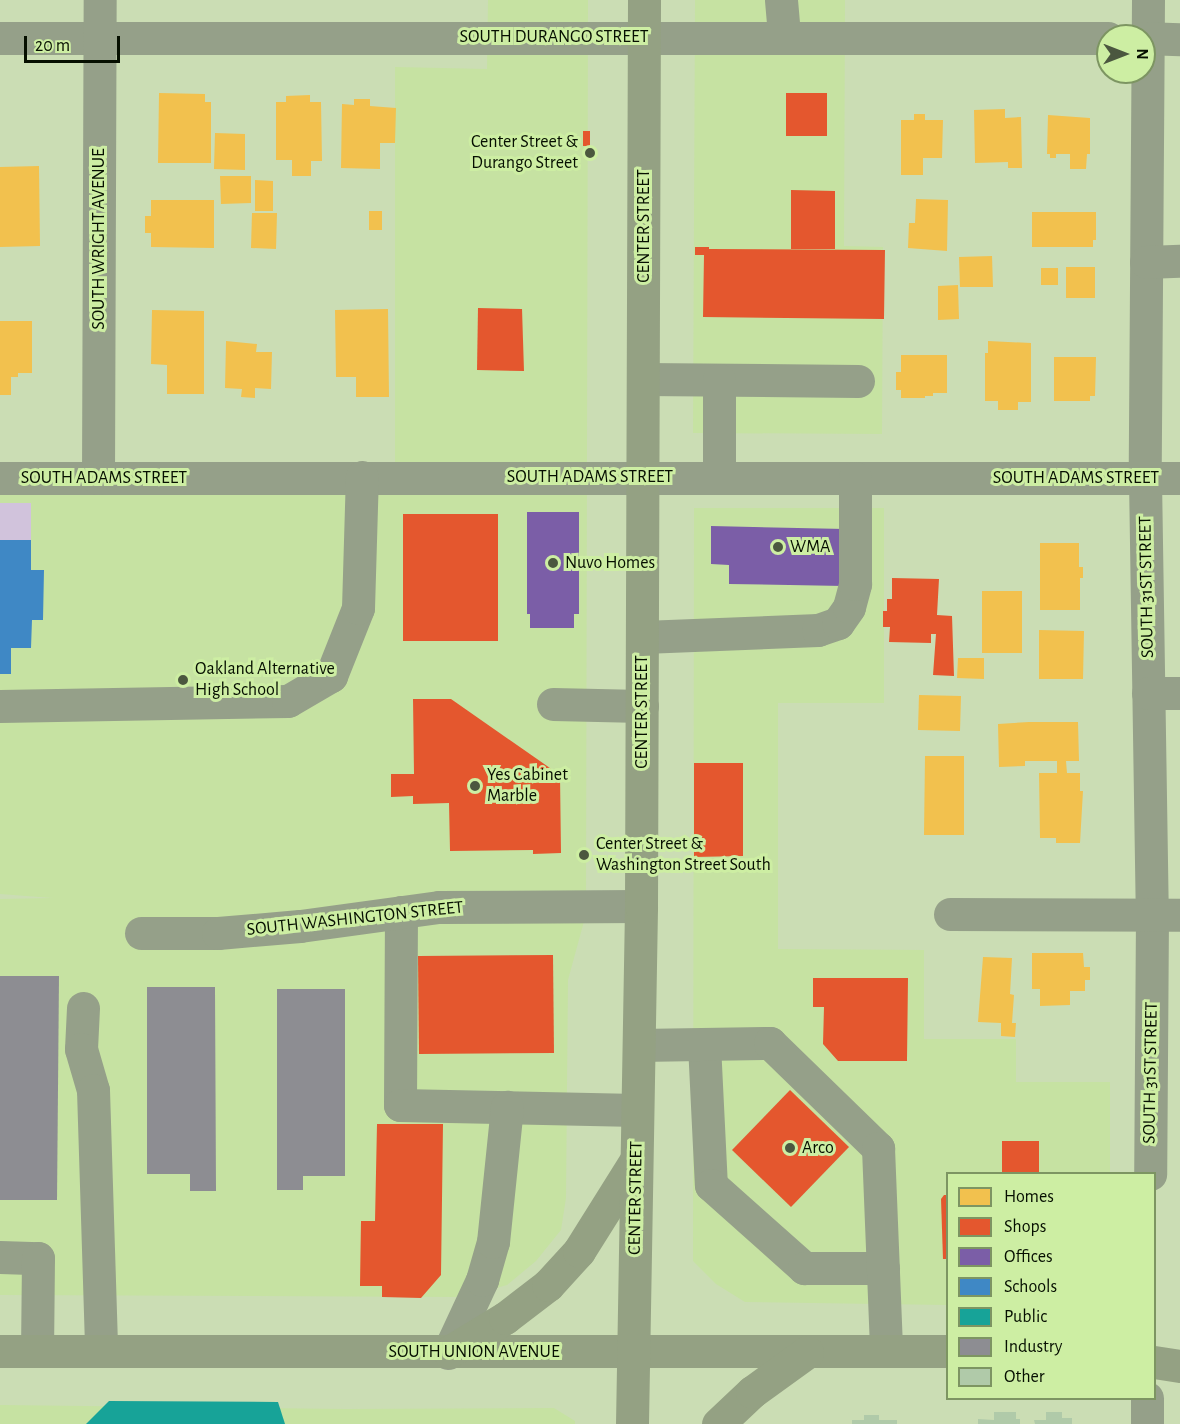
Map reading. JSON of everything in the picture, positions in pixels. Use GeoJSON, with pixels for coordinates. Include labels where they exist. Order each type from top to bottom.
{"type":"FeatureCollection","features":[{"type":"Feature","properties":{"kind":"main road","name":"CENTER STREET"},"geometry":{"type":"LineString","coordinates":[[632,1424],[641,906],[644,0]]}},
{"type":"Feature","properties":{"kind":"main road"},"geometry":{"type":"LineString","coordinates":[[448,1353],[505,1318],[548,1286],[579,1251],[636,1160]]}},
{"type":"Feature","properties":{"kind":"main road","name":"SOUTH UNION AVENUE"},"geometry":{"type":"LineString","coordinates":[[0,1351],[101,1349],[448,1353],[946,1351]]}},
{"type":"Feature","properties":{"kind":"main road"},"geometry":{"type":"LineString","coordinates":[[718,1424],[752,1392],[807,1352]]}},
{"type":"Feature","properties":{"kind":"main road"},"geometry":{"type":"LineString","coordinates":[[1156,1362],[1180,1366]]}},
{"type":"Feature","properties":{"kind":"street","name":"SOUTH WRIGHT AVENUE"},"geometry":{"type":"LineString","coordinates":[[98,478],[100,0]]}},
{"type":"Feature","properties":{"kind":"street"},"geometry":{"type":"LineString","coordinates":[[781,0],[784,38]]}},
{"type":"Feature","properties":{"kind":"street","name":"SOUTH 31ST STREET"},"geometry":{"type":"LineString","coordinates":[[1147,24],[1148,0]]}},
{"type":"Feature","properties":{"kind":"street","name":"SOUTH DURANGO STREET"},"geometry":{"type":"LineString","coordinates":[[0,38],[1096,38]]}},
{"type":"Feature","properties":{"kind":"street"},"geometry":{"type":"LineString","coordinates":[[1156,38],[1180,39]]}},
{"type":"Feature","properties":{"kind":"street","name":"SOUTH 31ST STREET"},"geometry":{"type":"LineString","coordinates":[[1146,84],[1145,478],[1164,693],[1166,915],[1150,1172]]}},
{"type":"Feature","properties":{"kind":"street"},"geometry":{"type":"LineString","coordinates":[[1146,262],[1180,261]]}},
{"type":"Feature","properties":{"kind":"street"},"geometry":{"type":"LineString","coordinates":[[643,379],[858,381]]}},
{"type":"Feature","properties":{"kind":"street"},"geometry":{"type":"LineString","coordinates":[[719,380],[719,477]]}},
{"type":"Feature","properties":{"kind":"street"},"geometry":{"type":"LineString","coordinates":[[0,706],[288,701],[331,676],[358,608],[362,477]]}},
{"type":"Feature","properties":{"kind":"street","name":"SOUTH ADAMS STREET"},"geometry":{"type":"LineString","coordinates":[[0,478],[1180,478]]}},
{"type":"Feature","properties":{"kind":"street"},"geometry":{"type":"LineString","coordinates":[[643,637],[818,630],[838,622],[849,607],[855,584],[855,478]]}},
{"type":"Feature","properties":{"kind":"street"},"geometry":{"type":"LineString","coordinates":[[553,704],[642,706]]}},
{"type":"Feature","properties":{"kind":"street","name":"SOUTH WASHINGTON STREET"},"geometry":{"type":"LineString","coordinates":[[141,933],[254,930],[439,907],[641,906]]}},
{"type":"Feature","properties":{"kind":"street"},"geometry":{"type":"LineString","coordinates":[[401,912],[400,1105],[637,1110]]}},
{"type":"Feature","properties":{"kind":"street"},"geometry":{"type":"LineString","coordinates":[[950,914],[1166,915]]}},
{"type":"Feature","properties":{"kind":"street"},"geometry":{"type":"LineString","coordinates":[[83,1008],[81,1049],[93,1090],[101,1349]]}},
{"type":"Feature","properties":{"kind":"street"},"geometry":{"type":"LineString","coordinates":[[639,1045],[770,1043],[878,1148],[886,1350]]}},
{"type":"Feature","properties":{"kind":"street"},"geometry":{"type":"LineString","coordinates":[[704,1044],[711,1185],[804,1268],[883,1268]]}},
{"type":"Feature","properties":{"kind":"street"},"geometry":{"type":"LineString","coordinates":[[448,1353],[482,1280],[493,1242],[507,1107]]}},
{"type":"Feature","properties":{"kind":"street"},"geometry":{"type":"LineString","coordinates":[[0,1257],[38,1257],[37,1352]]}},
{"type":"Feature","properties":{"kind":"street"},"geometry":{"type":"LineString","coordinates":[[1147,1400],[1147,1424]]}},
{"type":"Feature","properties":{"kind":"shaded area"},"geometry":{"type":"Polygon","coordinates":[[[488,0],[588,0],[586,914],[568,980],[566,1198],[561,1230],[536,1261],[507,1285],[464,1297],[0,1295],[0,899],[53,898],[0,894],[0,478],[395,477],[395,67],[487,69],[488,0]]]}},
{"type":"Feature","properties":{"kind":"shaded area"},"geometry":{"type":"Polygon","coordinates":[[[695,0],[845,0],[844,246],[883,247],[882,434],[693,433],[695,0]]]}},
{"type":"Feature","properties":{"kind":"shaded area"},"geometry":{"type":"Polygon","coordinates":[[[0,503],[31,503],[31,540],[0,540],[0,503]]]}},
{"type":"Feature","properties":{"kind":"shaded area"},"geometry":{"type":"Polygon","coordinates":[[[694,508],[884,508],[884,703],[778,703],[778,949],[924,950],[924,1039],[1016,1039],[1016,1082],[1110,1082],[1110,1172],[946,1172],[946,1305],[745,1302],[716,1284],[693,1261],[694,508]]]}},
{"type":"Feature","properties":{"kind":"shaded area"},"geometry":{"type":"Polygon","coordinates":[[[0,1405],[346,1409],[554,1408],[575,1421],[575,1424],[0,1424],[0,1405]]]}},
{"type":"Feature","properties":{"kind":"building: Homes"},"geometry":{"type":"Polygon","coordinates":[[[159,93],[205,94],[205,102],[211,102],[211,163],[158,163],[159,93]]]}},
{"type":"Feature","properties":{"kind":"building: Homes"},"geometry":{"type":"Polygon","coordinates":[[[310,95],[310,102],[321,102],[322,161],[311,161],[311,176],[292,176],[292,160],[276,160],[276,102],[286,102],[286,96],[310,95]]]}},
{"type":"Feature","properties":{"kind":"building: Homes"},"geometry":{"type":"Polygon","coordinates":[[[354,99],[370,99],[370,106],[396,108],[395,143],[380,143],[380,169],[341,168],[342,104],[354,105],[354,99]]]}},
{"type":"Feature","properties":{"kind":"building: Homes"},"geometry":{"type":"Polygon","coordinates":[[[1005,109],[1005,118],[1021,117],[1022,168],[1008,168],[1008,162],[975,163],[974,110],[1005,109]]]}},
{"type":"Feature","properties":{"kind":"building: Homes"},"geometry":{"type":"Polygon","coordinates":[[[914,114],[925,114],[925,120],[943,120],[942,158],[923,158],[923,175],[901,175],[901,120],[914,120],[914,114]]]}},
{"type":"Feature","properties":{"kind":"building: Homes"},"geometry":{"type":"Polygon","coordinates":[[[1048,115],[1090,118],[1090,154],[1087,154],[1086,169],[1070,169],[1070,154],[1056,154],[1056,158],[1050,158],[1050,154],[1047,154],[1048,115]]]}},
{"type":"Feature","properties":{"kind":"building: Homes"},"geometry":{"type":"Polygon","coordinates":[[[215,133],[245,134],[245,170],[214,169],[215,133]]]}},
{"type":"Feature","properties":{"kind":"building: Homes"},"geometry":{"type":"Polygon","coordinates":[[[39,166],[40,246],[0,247],[0,167],[39,166]]]}},
{"type":"Feature","properties":{"kind":"building: Homes"},"geometry":{"type":"Polygon","coordinates":[[[220,176],[251,176],[251,203],[221,204],[220,176]]]}},
{"type":"Feature","properties":{"kind":"building: Homes"},"geometry":{"type":"Polygon","coordinates":[[[255,180],[273,181],[273,211],[255,211],[255,180]]]}},
{"type":"Feature","properties":{"kind":"building: Homes"},"geometry":{"type":"Polygon","coordinates":[[[916,199],[948,200],[947,251],[908,248],[909,223],[915,223],[916,199]]]}},
{"type":"Feature","properties":{"kind":"building: Homes"},"geometry":{"type":"Polygon","coordinates":[[[151,200],[214,200],[214,248],[151,247],[151,233],[145,233],[145,216],[151,216],[151,200]]]}},
{"type":"Feature","properties":{"kind":"building: Homes"},"geometry":{"type":"Polygon","coordinates":[[[369,211],[382,211],[382,230],[369,230],[369,211]]]}},
{"type":"Feature","properties":{"kind":"building: Homes"},"geometry":{"type":"Polygon","coordinates":[[[1032,212],[1096,212],[1096,240],[1093,240],[1093,247],[1032,247],[1032,212]]]}},
{"type":"Feature","properties":{"kind":"building: Homes"},"geometry":{"type":"Polygon","coordinates":[[[252,213],[277,213],[276,249],[251,248],[252,213]]]}},
{"type":"Feature","properties":{"kind":"building: Homes"},"geometry":{"type":"Polygon","coordinates":[[[992,256],[993,287],[960,287],[959,257],[992,256]]]}},
{"type":"Feature","properties":{"kind":"building: Homes"},"geometry":{"type":"Polygon","coordinates":[[[1066,267],[1095,267],[1095,298],[1066,298],[1066,267]]]}},
{"type":"Feature","properties":{"kind":"building: Homes"},"geometry":{"type":"Polygon","coordinates":[[[1041,268],[1058,268],[1058,285],[1041,285],[1041,268]]]}},
{"type":"Feature","properties":{"kind":"building: Homes"},"geometry":{"type":"Polygon","coordinates":[[[958,285],[959,319],[938,320],[938,286],[958,285]]]}},
{"type":"Feature","properties":{"kind":"building: Homes"},"geometry":{"type":"Polygon","coordinates":[[[388,309],[389,397],[356,397],[356,377],[336,377],[335,310],[388,309]]]}},
{"type":"Feature","properties":{"kind":"building: Homes"},"geometry":{"type":"Polygon","coordinates":[[[152,310],[204,311],[204,394],[167,394],[167,365],[151,364],[152,310]]]}},
{"type":"Feature","properties":{"kind":"building: Homes"},"geometry":{"type":"Polygon","coordinates":[[[0,321],[32,321],[32,373],[18,373],[18,377],[11,377],[11,395],[0,395],[0,321]]]}},
{"type":"Feature","properties":{"kind":"building: Homes"},"geometry":{"type":"Polygon","coordinates":[[[226,341],[257,344],[256,352],[272,352],[271,389],[255,388],[255,398],[241,397],[242,389],[225,388],[226,341]]]}},
{"type":"Feature","properties":{"kind":"building: Homes"},"geometry":{"type":"Polygon","coordinates":[[[988,341],[1031,343],[1031,402],[1018,402],[1018,410],[998,410],[998,401],[985,401],[985,353],[988,353],[988,341]]]}},
{"type":"Feature","properties":{"kind":"building: Homes"},"geometry":{"type":"Polygon","coordinates":[[[901,355],[947,355],[947,393],[933,393],[933,396],[925,396],[925,398],[901,398],[901,390],[896,390],[896,372],[901,372],[901,355]]]}},
{"type":"Feature","properties":{"kind":"building: Homes"},"geometry":{"type":"Polygon","coordinates":[[[1054,357],[1096,357],[1095,396],[1090,396],[1090,401],[1054,401],[1054,357]]]}},
{"type":"Feature","properties":{"kind":"building: Homes"},"geometry":{"type":"Polygon","coordinates":[[[1040,543],[1079,543],[1079,567],[1083,567],[1083,578],[1080,578],[1080,610],[1040,610],[1040,543]]]}},
{"type":"Feature","properties":{"kind":"building: Homes"},"geometry":{"type":"Polygon","coordinates":[[[982,591],[1022,591],[1022,653],[982,653],[982,591]]]}},
{"type":"Feature","properties":{"kind":"building: Homes"},"geometry":{"type":"Polygon","coordinates":[[[1039,630],[1084,631],[1083,679],[1039,679],[1039,630]]]}},
{"type":"Feature","properties":{"kind":"building: Homes"},"geometry":{"type":"Polygon","coordinates":[[[958,658],[984,658],[984,679],[957,678],[958,658]]]}},
{"type":"Feature","properties":{"kind":"building: Homes"},"geometry":{"type":"Polygon","coordinates":[[[919,695],[961,696],[960,731],[918,730],[919,695]]]}},
{"type":"Feature","properties":{"kind":"building: Homes"},"geometry":{"type":"Polygon","coordinates":[[[1078,722],[1079,761],[1066,761],[1067,773],[1080,773],[1080,791],[1083,791],[1080,843],[1056,843],[1056,838],[1040,838],[1039,773],[1057,773],[1057,761],[1025,761],[1025,766],[999,767],[998,724],[1078,722]]]}},
{"type":"Feature","properties":{"kind":"building: Homes"},"geometry":{"type":"Polygon","coordinates":[[[925,756],[964,756],[964,835],[924,835],[925,756]]]}},
{"type":"Feature","properties":{"kind":"building: Homes"},"geometry":{"type":"Polygon","coordinates":[[[1032,953],[1083,953],[1084,967],[1090,967],[1090,980],[1085,980],[1085,991],[1070,991],[1070,1005],[1040,1006],[1040,989],[1032,989],[1032,953]]]}},
{"type":"Feature","properties":{"kind":"building: Homes"},"geometry":{"type":"Polygon","coordinates":[[[983,957],[1012,958],[1010,994],[1014,995],[1012,1023],[1016,1023],[1015,1037],[1001,1036],[1001,1023],[978,1022],[983,957]]]}},
{"type":"Feature","properties":{"kind":"building: Shops"},"geometry":{"type":"Polygon","coordinates":[[[786,93],[827,93],[827,136],[786,136],[786,93]]]}},
{"type":"Feature","properties":{"kind":"building: Shops"},"geometry":{"type":"Polygon","coordinates":[[[583,131],[590,131],[590,146],[583,146],[583,131]]]}},
{"type":"Feature","properties":{"kind":"building: Shops"},"geometry":{"type":"Polygon","coordinates":[[[791,190],[835,191],[835,249],[791,249],[791,190]]]}},
{"type":"Feature","properties":{"kind":"building: Shops"},"geometry":{"type":"Polygon","coordinates":[[[695,247],[885,250],[884,319],[703,317],[704,255],[695,255],[695,247]]]}},
{"type":"Feature","properties":{"kind":"building: Shops"},"geometry":{"type":"Polygon","coordinates":[[[478,308],[522,309],[524,371],[477,370],[478,308]]]}},
{"type":"Feature","properties":{"kind":"building: Shops"},"geometry":{"type":"Polygon","coordinates":[[[403,514],[498,514],[498,641],[403,641],[403,514]]]}},
{"type":"Feature","properties":{"kind":"building: Shops"},"geometry":{"type":"Polygon","coordinates":[[[892,578],[939,579],[937,615],[952,616],[954,676],[933,675],[936,634],[931,634],[931,643],[889,642],[890,627],[883,627],[883,611],[887,611],[887,599],[892,599],[892,578]]]}},
{"type":"Feature","properties":{"kind":"building: Shops","name":"Yes Cabinet Marble"},"geometry":{"type":"Polygon","coordinates":[[[413,699],[451,699],[560,775],[561,853],[533,854],[533,850],[450,851],[449,803],[413,804],[413,796],[391,797],[391,774],[414,774],[413,699]]]}},
{"type":"Feature","properties":{"kind":"building: Shops"},"geometry":{"type":"Polygon","coordinates":[[[694,763],[743,763],[743,856],[694,857],[694,763]]]}},
{"type":"Feature","properties":{"kind":"building: Shops"},"geometry":{"type":"Polygon","coordinates":[[[553,955],[554,1053],[419,1054],[418,956],[553,955]]]}},
{"type":"Feature","properties":{"kind":"building: Shops"},"geometry":{"type":"Polygon","coordinates":[[[813,978],[908,978],[907,1061],[838,1061],[823,1044],[824,1007],[813,1007],[813,978]]]}},
{"type":"Feature","properties":{"kind":"building: Shops","name":"Arco"},"geometry":{"type":"Polygon","coordinates":[[[790,1090],[849,1147],[791,1207],[732,1150],[790,1090]]]}},
{"type":"Feature","properties":{"kind":"building: Shops"},"geometry":{"type":"Polygon","coordinates":[[[377,1124],[443,1124],[441,1275],[421,1298],[382,1297],[382,1286],[360,1286],[361,1221],[375,1221],[377,1124]]]}},
{"type":"Feature","properties":{"kind":"building: Shops"},"geometry":{"type":"Polygon","coordinates":[[[1002,1141],[1039,1141],[1039,1172],[1002,1172],[1002,1141]]]}},
{"type":"Feature","properties":{"kind":"building: Shops"},"geometry":{"type":"Polygon","coordinates":[[[946,1195],[946,1259],[943,1259],[941,1199],[946,1195]]]}},
{"type":"Feature","properties":{"kind":"building: Offices","name":"Nuvo Homes"},"geometry":{"type":"Polygon","coordinates":[[[527,512],[579,512],[579,614],[574,614],[574,628],[530,628],[530,614],[527,614],[527,512]]]}},
{"type":"Feature","properties":{"kind":"building: Offices","name":"WMA"},"geometry":{"type":"Polygon","coordinates":[[[711,526],[845,529],[844,586],[729,584],[729,565],[711,564],[711,526]]]}},
{"type":"Feature","properties":{"kind":"building: Schools"},"geometry":{"type":"Polygon","coordinates":[[[0,540],[31,540],[31,570],[44,570],[43,620],[32,620],[31,648],[11,648],[11,674],[0,674],[0,540]]]}},
{"type":"Feature","properties":{"kind":"building: Public"},"geometry":{"type":"Polygon","coordinates":[[[109,1401],[278,1402],[285,1424],[86,1424],[109,1401]]]}},
{"type":"Feature","properties":{"kind":"building: Industry"},"geometry":{"type":"Polygon","coordinates":[[[0,976],[59,976],[57,1200],[0,1200],[0,976]]]}},
{"type":"Feature","properties":{"kind":"building: Industry"},"geometry":{"type":"Polygon","coordinates":[[[147,987],[215,987],[216,1191],[190,1191],[190,1174],[147,1174],[147,987]]]}},
{"type":"Feature","properties":{"kind":"building: Industry"},"geometry":{"type":"Polygon","coordinates":[[[277,989],[345,989],[345,1176],[303,1176],[303,1190],[277,1190],[277,989]]]}},
{"type":"Feature","properties":{"kind":"building: Other"},"geometry":{"type":"Polygon","coordinates":[[[994,1412],[1016,1412],[1016,1419],[1020,1419],[1020,1424],[978,1424],[978,1419],[994,1420],[994,1412]]]}},
{"type":"Feature","properties":{"kind":"building: Other"},"geometry":{"type":"Polygon","coordinates":[[[1046,1412],[1062,1412],[1062,1418],[1072,1418],[1072,1424],[1035,1424],[1034,1420],[1046,1420],[1046,1412]]]}},
{"type":"Feature","properties":{"kind":"building: Other"},"geometry":{"type":"Polygon","coordinates":[[[864,1415],[879,1415],[879,1420],[897,1420],[897,1424],[852,1424],[852,1420],[864,1420],[864,1415]]]}},
{"type":"Feature","properties":{"kind":"place","name":"Center Street & Durango Street"},"geometry":{"type":"Point","coordinates":[590,153]}},
{"type":"Feature","properties":{"kind":"place","name":"WMA"},"geometry":{"type":"Point","coordinates":[778,547]}},
{"type":"Feature","properties":{"kind":"place","name":"Nuvo Homes"},"geometry":{"type":"Point","coordinates":[553,563]}},
{"type":"Feature","properties":{"kind":"place","name":"Oakland Alternative High School"},"geometry":{"type":"Point","coordinates":[183,680]}},
{"type":"Feature","properties":{"kind":"place","name":"Yes Cabinet Marble"},"geometry":{"type":"Point","coordinates":[475,786]}},
{"type":"Feature","properties":{"kind":"place","name":"Center Street & Washington Street South"},"geometry":{"type":"Point","coordinates":[584,855]}},
{"type":"Feature","properties":{"kind":"place","name":"Arco"},"geometry":{"type":"Point","coordinates":[790,1148]}}]}
